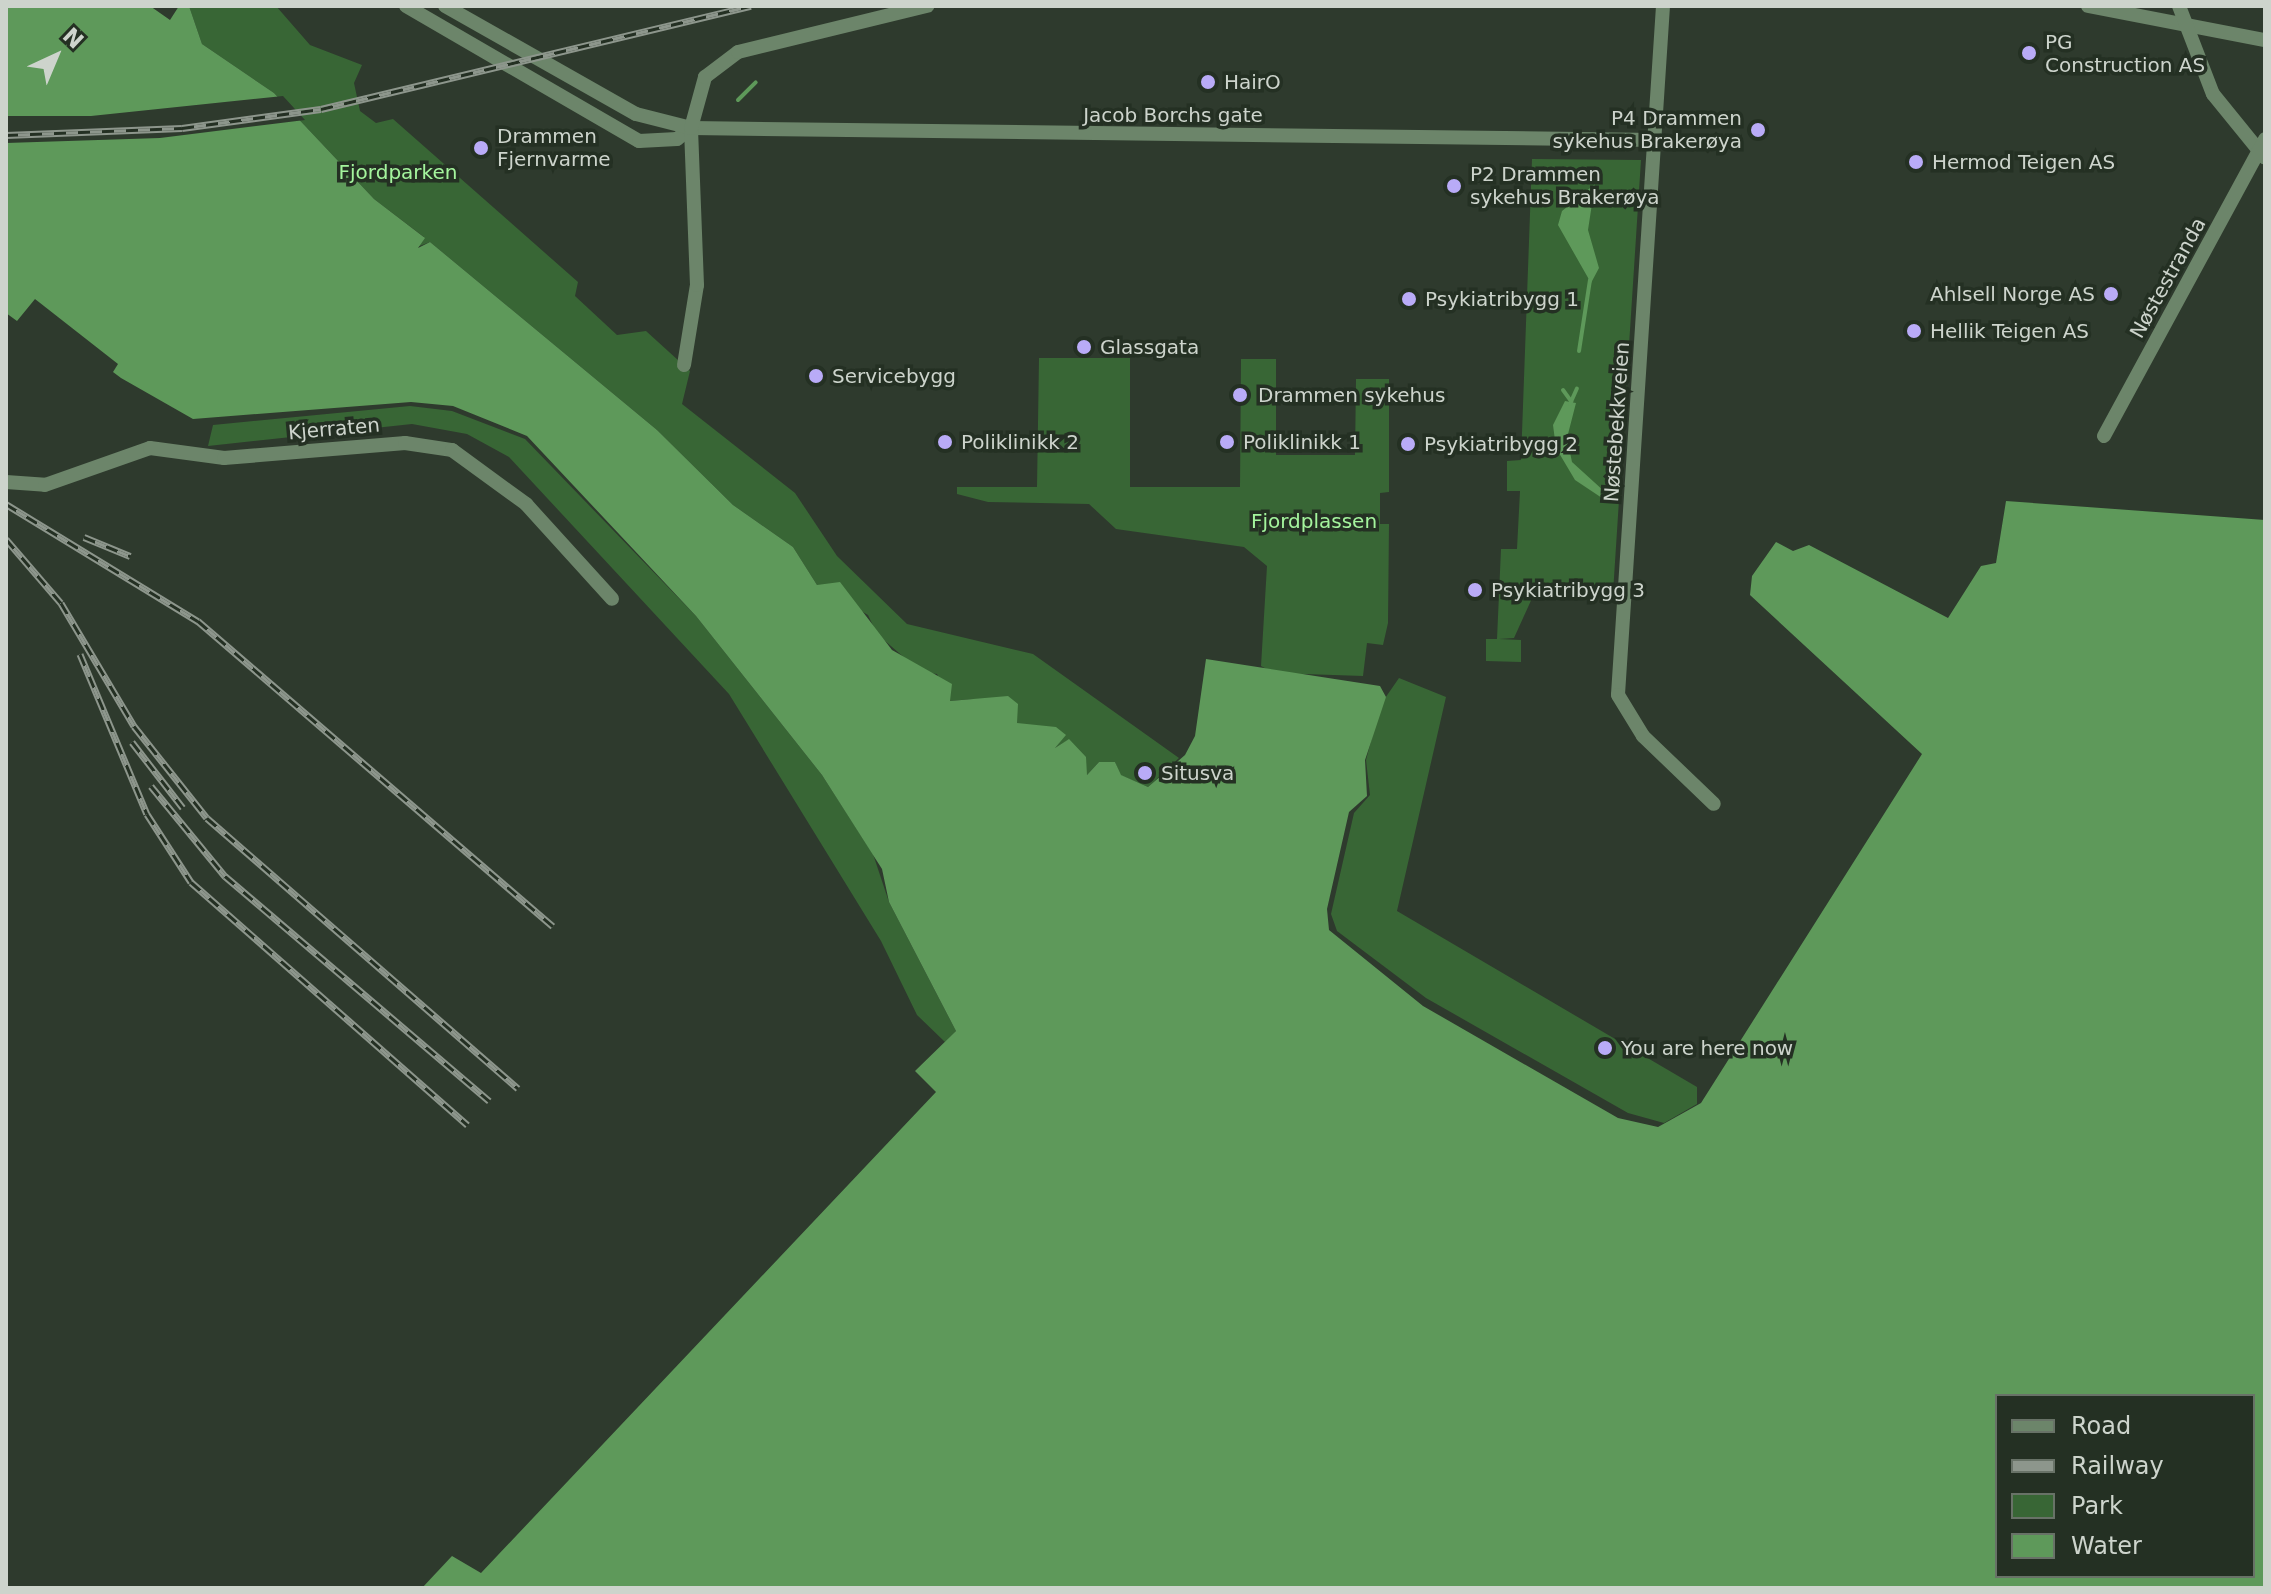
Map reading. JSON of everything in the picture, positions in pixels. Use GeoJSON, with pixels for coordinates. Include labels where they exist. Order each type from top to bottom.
{"type":"FeatureCollection","features":[{"type":"Feature","properties":{"kind":"street","name":"Jacob Borchs gate"},"geometry":{"type":"LineString","coordinates":[[406,6],[639,141],[677,139],[691,128]]}},
{"type":"Feature","properties":{"kind":"street","name":"Jacob Borchs gate"},"geometry":{"type":"LineString","coordinates":[[445,6],[636,114],[691,128],[1655,140]]}},
{"type":"Feature","properties":{"kind":"street"},"geometry":{"type":"LineString","coordinates":[[684,365],[697,285],[691,128],[705,77],[738,52],[927,6]]}},
{"type":"Feature","properties":{"kind":"street","name":"Nøstebekkveien"},"geometry":{"type":"LineString","coordinates":[[1663,6],[1618,695],[1643,736],[1714,804]]}},
{"type":"Feature","properties":{"kind":"street"},"geometry":{"type":"LineString","coordinates":[[2088,6],[2265,40]]}},
{"type":"Feature","properties":{"kind":"street"},"geometry":{"type":"LineString","coordinates":[[2179,6],[2213,94],[2265,158]]}},
{"type":"Feature","properties":{"kind":"street","name":"Nøstestranda"},"geometry":{"type":"LineString","coordinates":[[2104,436],[2265,139]]}},
{"type":"Feature","properties":{"kind":"street","name":"Kjerraten"},"geometry":{"type":"LineString","coordinates":[[6,482],[45,485],[150,448],[224,458],[405,443],[452,450],[486,468],[526,504],[612,599]]}},
{"type":"Feature","properties":{"kind":"green space","name":"Fjordparken"},"geometry":{"type":"Polygon","coordinates":[[[189,6],[276,6],[310,45],[362,65],[354,83],[360,111],[376,123],[393,119],[578,282],[575,296],[617,335],[646,331],[690,371],[682,404],[795,493],[837,556],[907,624],[1033,654],[1179,758],[1148,787],[1120,775],[1115,762],[1099,762],[1087,775],[1068,740],[1055,748],[1065,735],[1020,726],[973,699],[949,701],[937,674],[921,672],[877,634],[868,615],[817,585],[793,547],[733,505],[657,430],[430,242],[417,247],[424,237],[374,199],[274,93],[202,44],[189,6]]]}},
{"type":"Feature","properties":{"kind":"green space"},"geometry":{"type":"Polygon","coordinates":[[[1532,159],[1641,160],[1613,593],[1538,585],[1514,638],[1499,639],[1521,640],[1521,662],[1486,661],[1486,639],[1497,639],[1501,549],[1517,549],[1520,491],[1507,491],[1507,461],[1521,460],[1532,159]]]}},
{"type":"Feature","properties":{"kind":"green space","name":"Fjordplassen"},"geometry":{"type":"Polygon","coordinates":[[[1039,358],[1130,358],[1130,487],[1240,487],[1241,359],[1276,359],[1276,455],[1355,455],[1356,379],[1389,379],[1389,492],[1380,493],[1380,524],[1389,524],[1388,623],[1383,645],[1367,643],[1363,676],[1274,673],[1261,666],[1267,566],[1244,547],[1116,529],[1089,504],[988,502],[957,494],[957,487],[1037,487],[1039,358]]]}},
{"type":"Feature","properties":{"kind":"green space"},"geometry":{"type":"Polygon","coordinates":[[[410,406],[452,411],[525,439],[696,616],[822,775],[873,854],[889,902],[956,1031],[945,1042],[917,1015],[881,941],[729,694],[509,457],[467,434],[412,424],[208,446],[213,425],[410,406]]]}},
{"type":"Feature","properties":{"kind":"green space"},"geometry":{"type":"Polygon","coordinates":[[[1399,678],[1446,697],[1397,911],[1697,1087],[1697,1104],[1664,1123],[1628,1113],[1426,998],[1337,931],[1331,914],[1354,813],[1370,795],[1366,760],[1381,704],[1399,678]]]}},
{"type":"Feature","properties":{"kind":"water"},"geometry":{"type":"Polygon","coordinates":[[[6,6],[150,6],[170,20],[179,6],[189,6],[202,44],[274,93],[374,199],[425,238],[418,248],[430,242],[657,430],[733,505],[793,547],[817,585],[840,582],[892,650],[952,684],[950,701],[1008,696],[1018,704],[1017,723],[1056,727],[1066,735],[1055,748],[1069,739],[1086,757],[1087,775],[1099,762],[1115,762],[1121,775],[1148,787],[1185,755],[1195,736],[1206,659],[1380,686],[1386,697],[1365,760],[1367,796],[1349,812],[1327,909],[1329,930],[1423,1006],[1618,1118],[1658,1127],[1701,1103],[1922,754],[1750,595],[1752,576],[1776,542],[1793,551],[1809,545],[1948,618],[1981,566],[1996,563],[2006,501],[2265,520],[2265,1588],[422,1588],[452,1556],[481,1573],[936,1092],[915,1071],[956,1031],[889,902],[882,869],[822,775],[696,616],[527,436],[453,406],[411,402],[193,419],[113,372],[118,364],[35,299],[17,321],[6,313],[6,6]]]}},
{"type":"Feature","properties":{"kind":"water"},"geometry":{"type":"Polygon","coordinates":[[[1595,184],[1588,230],[1599,268],[1591,283],[1558,225],[1562,211],[1595,184]]]}},
{"type":"Feature","properties":{"kind":"water"},"geometry":{"type":"Polygon","coordinates":[[[1565,401],[1576,403],[1567,438],[1572,462],[1605,492],[1602,498],[1575,480],[1556,448],[1553,425],[1565,401]]]}},
{"type":"Feature","properties":{"kind":"pier"},"geometry":{"type":"Polygon","coordinates":[[[283,96],[305,120],[160,138],[6,143],[6,116],[91,116],[283,96]]]}},
{"type":"Feature","properties":{"kind":"waterway"},"geometry":{"type":"LineString","coordinates":[[738,100],[756,82]]}},
{"type":"Feature","properties":{"kind":"waterway"},"geometry":{"type":"LineString","coordinates":[[1579,351],[1590,280]]}},
{"type":"Feature","properties":{"kind":"waterway"},"geometry":{"type":"LineString","coordinates":[[1570,404],[1577,388]]}},
{"type":"Feature","properties":{"kind":"waterway"},"geometry":{"type":"LineString","coordinates":[[1563,390],[1571,401]]}},
{"type":"Feature","properties":{"kind":"railway"},"geometry":{"type":"LineString","coordinates":[[6,135],[182,128],[321,109],[751,6]]}},
{"type":"Feature","properties":{"kind":"railway"},"geometry":{"type":"LineString","coordinates":[[6,504],[198,621],[553,926]]}},
{"type":"Feature","properties":{"kind":"railway"},"geometry":{"type":"LineString","coordinates":[[84,537],[130,556]]}},
{"type":"Feature","properties":{"kind":"railway"},"geometry":{"type":"LineString","coordinates":[[6,539],[61,603],[134,726],[207,818],[518,1088]]}},
{"type":"Feature","properties":{"kind":"railway"},"geometry":{"type":"LineString","coordinates":[[80,654],[147,814],[191,882],[468,1125]]}},
{"type":"Feature","properties":{"kind":"railway"},"geometry":{"type":"LineString","coordinates":[[132,742],[183,808]]}},
{"type":"Feature","properties":{"kind":"railway"},"geometry":{"type":"LineString","coordinates":[[151,786],[225,876],[489,1101]]}},
{"type":"Feature","properties":{"kind":"place","name":"PG Construction AS"},"geometry":{"type":"Point","coordinates":[2029,53]}},
{"type":"Feature","properties":{"kind":"place","name":"HairO"},"geometry":{"type":"Point","coordinates":[1208,82]}},
{"type":"Feature","properties":{"kind":"place","name":"P4 Drammen sykehus Brakerøya"},"geometry":{"type":"Point","coordinates":[1758,130]}},
{"type":"Feature","properties":{"kind":"place","name":"Drammen Fjernvarme"},"geometry":{"type":"Point","coordinates":[481,148]}},
{"type":"Feature","properties":{"kind":"place","name":"Hermod Teigen AS"},"geometry":{"type":"Point","coordinates":[1916,162]}},
{"type":"Feature","properties":{"kind":"place","name":"P2 Drammen sykehus Brakerøya"},"geometry":{"type":"Point","coordinates":[1454,186]}},
{"type":"Feature","properties":{"kind":"place","name":"Ahlsell Norge AS"},"geometry":{"type":"Point","coordinates":[2111,294]}},
{"type":"Feature","properties":{"kind":"place","name":"Psykiatribygg 1"},"geometry":{"type":"Point","coordinates":[1409,299]}},
{"type":"Feature","properties":{"kind":"place","name":"Hellik Teigen AS"},"geometry":{"type":"Point","coordinates":[1914,331]}},
{"type":"Feature","properties":{"kind":"place","name":"Glassgata"},"geometry":{"type":"Point","coordinates":[1084,347]}},
{"type":"Feature","properties":{"kind":"place","name":"Servicebygg"},"geometry":{"type":"Point","coordinates":[816,376]}},
{"type":"Feature","properties":{"kind":"place","name":"Drammen sykehus"},"geometry":{"type":"Point","coordinates":[1240,395]}},
{"type":"Feature","properties":{"kind":"place","name":"Poliklinikk 2"},"geometry":{"type":"Point","coordinates":[945,442]}},
{"type":"Feature","properties":{"kind":"place","name":"Poliklinikk 1"},"geometry":{"type":"Point","coordinates":[1227,442]}},
{"type":"Feature","properties":{"kind":"place","name":"Psykiatribygg 2"},"geometry":{"type":"Point","coordinates":[1408,444]}},
{"type":"Feature","properties":{"kind":"place","name":"Psykiatribygg 3"},"geometry":{"type":"Point","coordinates":[1475,590]}},
{"type":"Feature","properties":{"kind":"place","name":"Situsva"},"geometry":{"type":"Point","coordinates":[1145,773]}},
{"type":"Feature","properties":{"kind":"place","name":"You are here now"},"geometry":{"type":"Point","coordinates":[1605,1048]}}]}
